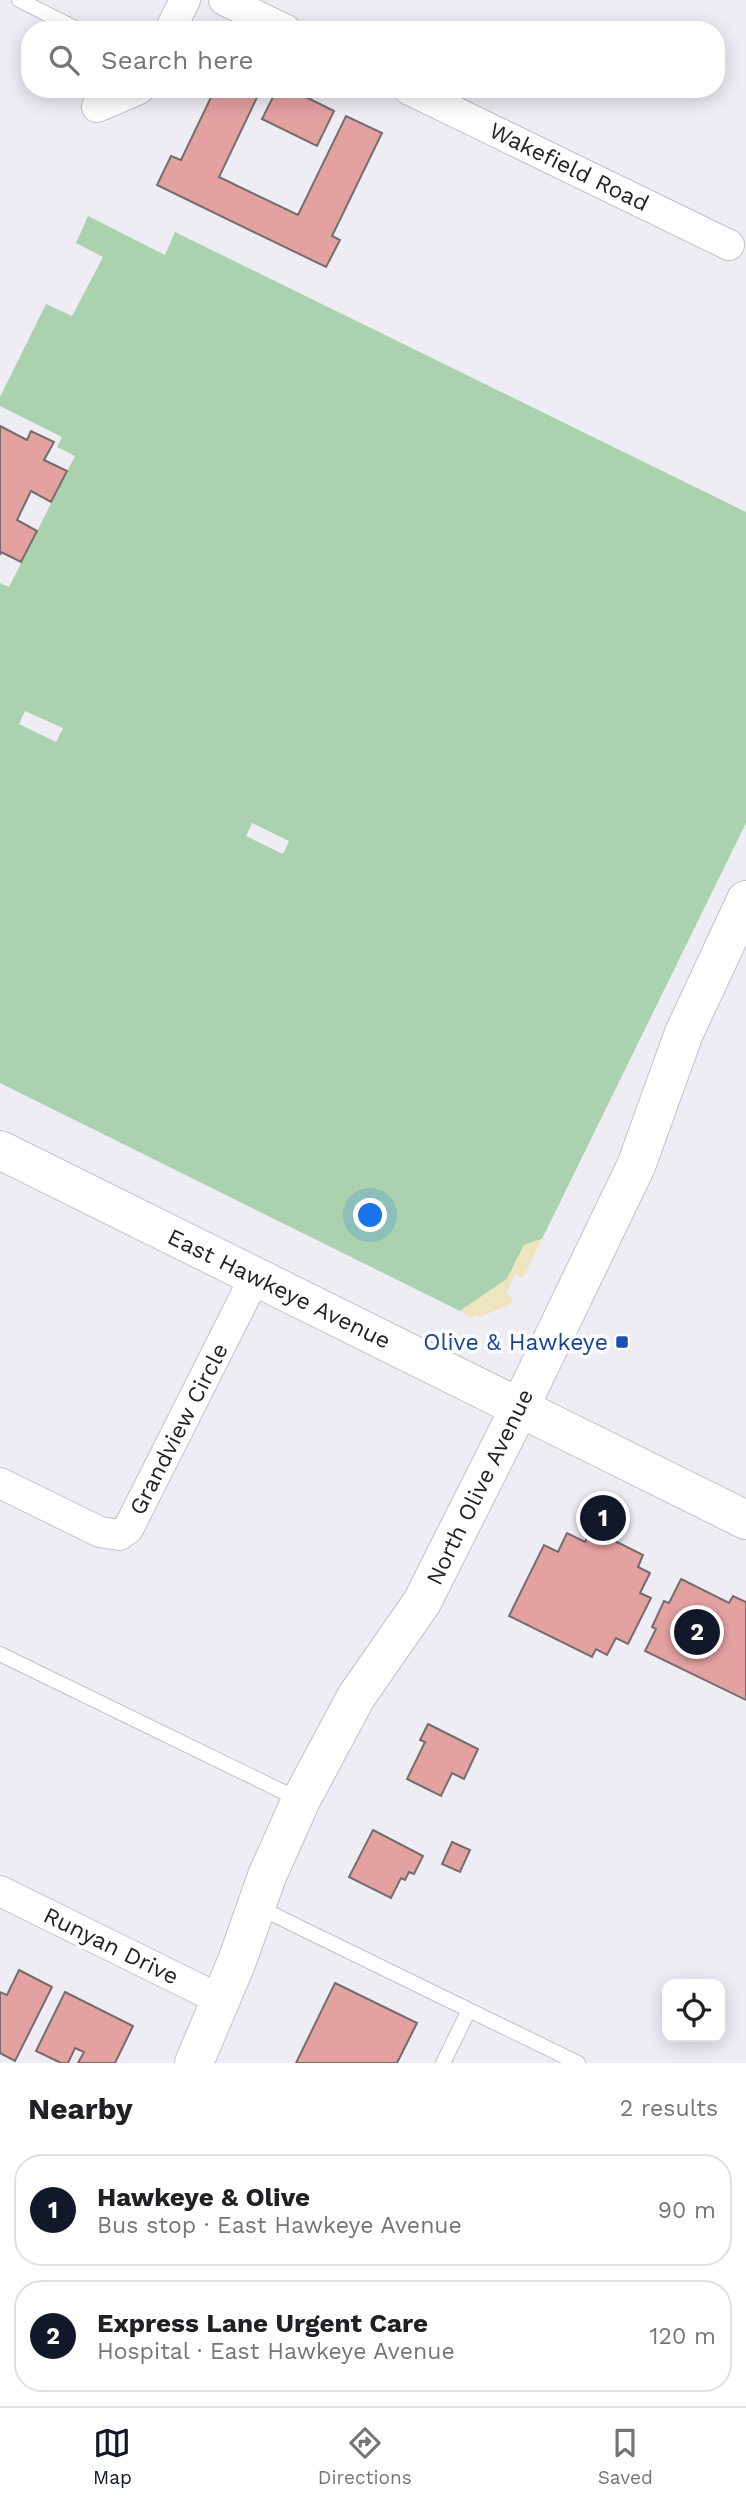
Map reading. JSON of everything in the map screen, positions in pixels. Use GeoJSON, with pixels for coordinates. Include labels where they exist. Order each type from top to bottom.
{"type":"FeatureCollection","features":[{"type":"Feature","properties":{"kind":"street"},"geometry":{"type":"LineString","coordinates":[[174,21],[185,0]]}},
{"type":"Feature","properties":{"kind":"street"},"geometry":{"type":"LineString","coordinates":[[224,0],[267,21]]}},
{"type":"Feature","properties":{"kind":"street"},"geometry":{"type":"LineString","coordinates":[[97,107],[118,98]]}},
{"type":"Feature","properties":{"kind":"street","name":"Wakefield Road"},"geometry":{"type":"LineString","coordinates":[[427,98],[730,245]]}},
{"type":"Feature","properties":{"kind":"street","name":"North Olive Avenue"},"geometry":{"type":"LineString","coordinates":[[194,2063],[241,1951],[255,1906],[301,1800],[356,1697],[422,1602],[519,1409],[631,1177],[684,1033],[746,900]]}},
{"type":"Feature","properties":{"kind":"street","name":"East Hawkeye Avenue"},"geometry":{"type":"LineString","coordinates":[[0,1150],[746,1520]]}},
{"type":"Feature","properties":{"kind":"street","name":"Grandview Circle"},"geometry":{"type":"LineString","coordinates":[[0,1483],[100,1532],[119,1535],[128,1529],[255,1278]]}},
{"type":"Feature","properties":{"kind":"street","name":"Runyan Drive"},"geometry":{"type":"LineString","coordinates":[[0,1891],[221,2000]]}},
{"type":"Feature","properties":{"kind":"lane"},"geometry":{"type":"LineString","coordinates":[[19,0],[61,21]]}},
{"type":"Feature","properties":{"kind":"lane"},"geometry":{"type":"LineString","coordinates":[[0,1654],[301,1800]]}},
{"type":"Feature","properties":{"kind":"lane"},"geometry":{"type":"LineString","coordinates":[[255,1906],[578,2063]]}},
{"type":"Feature","properties":{"kind":"lane"},"geometry":{"type":"LineString","coordinates":[[443,2063],[469,2010]]}},
{"type":"Feature","properties":{"kind":"green space"},"geometry":{"type":"Polygon","coordinates":[[[88,216],[165,255],[175,232],[746,512],[746,823],[542,1239],[524,1245],[507,1279],[460,1311],[0,1083],[0,583],[9,587],[75,456],[57,447],[62,437],[0,406],[0,397],[46,304],[72,316],[103,257],[76,243],[88,216]],[[25,711],[19,724],[56,742],[63,728],[25,711]],[[252,823],[246,836],[283,854],[289,841],[252,823]]]}},
{"type":"Feature","properties":{"kind":"sand"},"geometry":{"type":"Polygon","coordinates":[[[542,1239],[523,1278],[515,1274],[506,1294],[513,1298],[510,1305],[479,1317],[474,1315],[472,1318],[460,1311],[507,1279],[524,1245],[542,1239]]]}},
{"type":"Feature","properties":{"kind":"building"},"geometry":{"type":"Polygon","coordinates":[[[211,98],[257,98],[219,177],[298,215],[346,116],[382,133],[332,236],[340,240],[326,267],[157,185],[171,156],[181,160],[211,98]]]}},
{"type":"Feature","properties":{"kind":"building"},"geometry":{"type":"Polygon","coordinates":[[[272,98],[308,98],[334,111],[317,146],[262,119],[272,98]]]}},
{"type":"Feature","properties":{"kind":"building"},"geometry":{"type":"Polygon","coordinates":[[[0,426],[27,440],[31,431],[54,442],[44,460],[67,471],[51,502],[31,491],[17,520],[37,531],[21,562],[1,552],[0,555],[0,426]]]}},
{"type":"Feature","properties":{"kind":"building"},"geometry":{"type":"Polygon","coordinates":[[[591,1529],[643,1555],[638,1567],[650,1573],[640,1593],[651,1598],[628,1644],[616,1638],[607,1655],[596,1649],[592,1657],[509,1616],[544,1545],[558,1552],[567,1533],[585,1542],[591,1529]]]}},
{"type":"Feature","properties":{"kind":"building"},"geometry":{"type":"Polygon","coordinates":[[[681,1579],[729,1603],[733,1596],[746,1602],[746,1700],[645,1651],[656,1629],[652,1627],[664,1601],[669,1603],[681,1579]]]}},
{"type":"Feature","properties":{"kind":"building"},"geometry":{"type":"Polygon","coordinates":[[[428,1724],[478,1749],[464,1779],[452,1773],[441,1796],[407,1779],[425,1742],[420,1740],[428,1724]]]}},
{"type":"Feature","properties":{"kind":"building"},"geometry":{"type":"Polygon","coordinates":[[[373,1830],[423,1856],[414,1874],[409,1872],[405,1880],[401,1878],[391,1898],[349,1877],[373,1830]]]}},
{"type":"Feature","properties":{"kind":"building"},"geometry":{"type":"Polygon","coordinates":[[[452,1842],[470,1850],[460,1872],[442,1864],[452,1842]]]}},
{"type":"Feature","properties":{"kind":"building"},"geometry":{"type":"Polygon","coordinates":[[[19,1970],[52,1987],[15,2061],[0,2053],[0,1992],[7,1995],[19,1970]]]}},
{"type":"Feature","properties":{"kind":"building"},"geometry":{"type":"Polygon","coordinates":[[[335,1983],[417,2023],[397,2063],[296,2063],[335,1983]]]}},
{"type":"Feature","properties":{"kind":"building"},"geometry":{"type":"Polygon","coordinates":[[[65,1992],[133,2026],[115,2063],[78,2063],[84,2052],[75,2048],[68,2063],[61,2063],[36,2051],[65,1992]]]}},
{"type":"Feature","properties":{"kind":"place","name":"Olive & Hawkeye"},"geometry":{"type":"Point","coordinates":[622,1342]}},
{"type":"Feature","properties":{"kind":"place","name":"Hawkeye & Olive"},"geometry":{"type":"Point","coordinates":[603,1518]}},
{"type":"Feature","properties":{"kind":"place","name":"Express Lane Urgent Care"},"geometry":{"type":"Point","coordinates":[697,1632]}}]}
